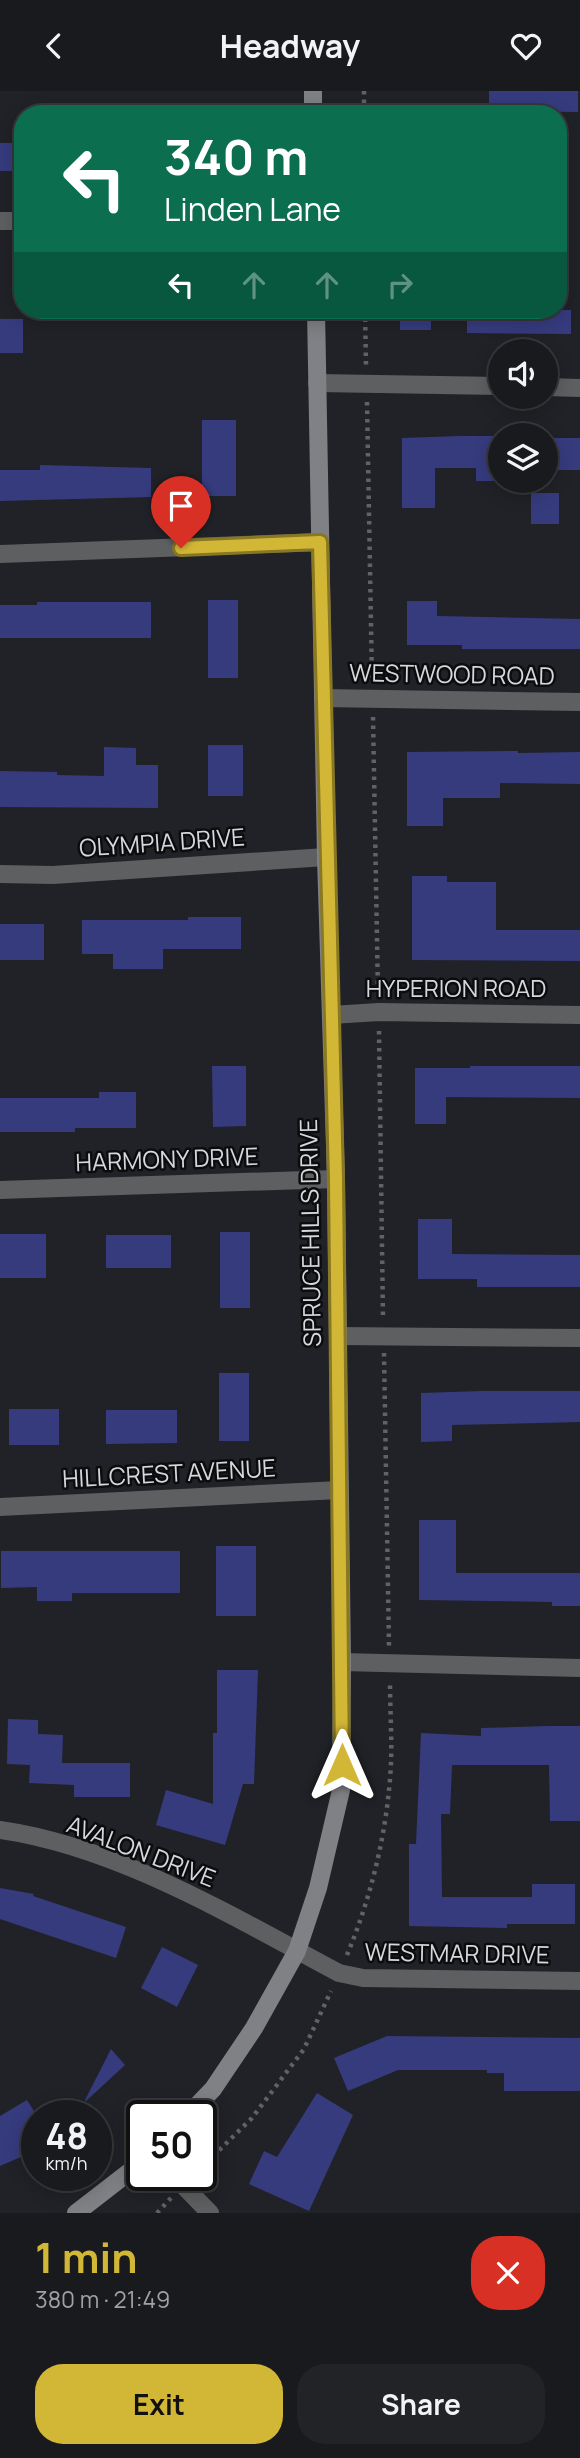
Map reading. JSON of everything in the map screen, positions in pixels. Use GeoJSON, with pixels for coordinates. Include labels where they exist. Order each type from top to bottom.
{"type":"FeatureCollection","features":[{"type":"Feature","properties":{"kind":"main road","name":"SPRUCE HILLS DRIVE"},"geometry":{"type":"LineString","coordinates":[[202,2100],[213,2089],[254,2028],[297,1951],[318,1888],[341,1790],[336,1179],[326,857],[316,319]]}},
{"type":"Feature","properties":{"kind":"main road"},"geometry":{"type":"LineString","coordinates":[[76,2213],[126,2174]]}},
{"type":"Feature","properties":{"kind":"street"},"geometry":{"type":"LineString","coordinates":[[317,383],[488,386]]}},
{"type":"Feature","properties":{"kind":"street"},"geometry":{"type":"LineString","coordinates":[[558,387],[580,388]]}},
{"type":"Feature","properties":{"kind":"street"},"geometry":{"type":"LineString","coordinates":[[0,554],[320,542]]}},
{"type":"Feature","properties":{"kind":"street","name":"WESTWOOD ROAD"},"geometry":{"type":"LineString","coordinates":[[323,698],[580,702]]}},
{"type":"Feature","properties":{"kind":"street","name":"OLYMPIA DRIVE"},"geometry":{"type":"LineString","coordinates":[[0,874],[53,875],[326,857]]}},
{"type":"Feature","properties":{"kind":"street","name":"HYPERION ROAD"},"geometry":{"type":"LineString","coordinates":[[331,1014],[379,1011],[580,1015]]}},
{"type":"Feature","properties":{"kind":"street","name":"HARMONY DRIVE"},"geometry":{"type":"LineString","coordinates":[[0,1190],[336,1179]]}},
{"type":"Feature","properties":{"kind":"street"},"geometry":{"type":"LineString","coordinates":[[338,1336],[580,1338]]}},
{"type":"Feature","properties":{"kind":"street","name":"HILLCREST AVENUE"},"geometry":{"type":"LineString","coordinates":[[0,1507],[340,1490]]}},
{"type":"Feature","properties":{"kind":"street"},"geometry":{"type":"LineString","coordinates":[[342,1663],[580,1668]]}},
{"type":"Feature","properties":{"kind":"street","name":"AVALON DRIVE"},"geometry":{"type":"LineString","coordinates":[[0,1830],[83,1850],[183,1890],[297,1951]]}},
{"type":"Feature","properties":{"kind":"street","name":"WESTMAR DRIVE"},"geometry":{"type":"LineString","coordinates":[[297,1951],[340,1973],[363,1978],[580,1981]]}},
{"type":"Feature","properties":{"kind":"street"},"geometry":{"type":"LineString","coordinates":[[189,2191],[210,2213]]}},
{"type":"Feature","properties":{"kind":"path"},"geometry":{"type":"LineString","coordinates":[[217,2152],[252,2117],[304,2049],[340,1973],[365,1912],[386,1815],[391,1763],[365,319]]}},
{"type":"Feature","properties":{"kind":"building"},"geometry":{"type":"Polygon","coordinates":[[[489,91],[578,91],[578,112],[567,112],[567,105],[489,105],[489,91]]]}},
{"type":"Feature","properties":{"kind":"building"},"geometry":{"type":"Polygon","coordinates":[[[0,143],[14,143],[14,171],[0,171],[0,143]]]}},
{"type":"Feature","properties":{"kind":"building"},"geometry":{"type":"Polygon","coordinates":[[[567,310],[571,310],[571,334],[467,333],[467,319],[567,319],[567,310]]]}},
{"type":"Feature","properties":{"kind":"building"},"geometry":{"type":"Polygon","coordinates":[[[0,319],[23,319],[23,353],[0,353],[0,319]]]}},
{"type":"Feature","properties":{"kind":"building"},"geometry":{"type":"Polygon","coordinates":[[[400,319],[431,319],[431,330],[400,330],[400,319]]]}},
{"type":"Feature","properties":{"kind":"building"},"geometry":{"type":"Polygon","coordinates":[[[202,420],[236,420],[236,496],[202,496],[202,420]]]}},
{"type":"Feature","properties":{"kind":"building"},"geometry":{"type":"Polygon","coordinates":[[[488,436],[488,481],[476,481],[476,468],[435,468],[435,508],[402,508],[402,438],[488,436]]]}},
{"type":"Feature","properties":{"kind":"building"},"geometry":{"type":"Polygon","coordinates":[[[558,438],[580,438],[580,470],[558,470],[558,438]]]}},
{"type":"Feature","properties":{"kind":"building"},"geometry":{"type":"Polygon","coordinates":[[[40,465],[151,468],[151,497],[0,501],[0,470],[40,470],[40,465]]]}},
{"type":"Feature","properties":{"kind":"building"},"geometry":{"type":"Polygon","coordinates":[[[531,493],[559,493],[559,524],[531,524],[531,493]]]}},
{"type":"Feature","properties":{"kind":"building"},"geometry":{"type":"Polygon","coordinates":[[[208,600],[238,600],[238,678],[208,678],[208,600]]]}},
{"type":"Feature","properties":{"kind":"building"},"geometry":{"type":"Polygon","coordinates":[[[407,601],[437,601],[437,616],[580,619],[580,649],[462,649],[462,645],[407,645],[407,601]]]}},
{"type":"Feature","properties":{"kind":"building"},"geometry":{"type":"Polygon","coordinates":[[[37,602],[151,602],[151,638],[0,638],[0,605],[37,605],[37,602]]]}},
{"type":"Feature","properties":{"kind":"building"},"geometry":{"type":"Polygon","coordinates":[[[208,745],[243,745],[243,796],[208,796],[208,745]]]}},
{"type":"Feature","properties":{"kind":"building"},"geometry":{"type":"Polygon","coordinates":[[[104,747],[136,748],[136,765],[158,765],[158,808],[0,807],[0,771],[104,776],[104,747]]]}},
{"type":"Feature","properties":{"kind":"building"},"geometry":{"type":"Polygon","coordinates":[[[407,752],[580,752],[580,784],[500,783],[500,798],[443,798],[443,826],[407,826],[407,752]]]}},
{"type":"Feature","properties":{"kind":"building"},"geometry":{"type":"Polygon","coordinates":[[[412,876],[447,876],[447,882],[496,882],[496,930],[580,930],[580,961],[412,960],[412,876]]]}},
{"type":"Feature","properties":{"kind":"building"},"geometry":{"type":"Polygon","coordinates":[[[188,917],[241,917],[241,949],[163,949],[163,969],[113,969],[113,954],[82,954],[82,920],[188,920],[188,917]]]}},
{"type":"Feature","properties":{"kind":"building"},"geometry":{"type":"Polygon","coordinates":[[[0,924],[44,924],[44,960],[0,960],[0,924]]]}},
{"type":"Feature","properties":{"kind":"building"},"geometry":{"type":"Polygon","coordinates":[[[212,1066],[246,1066],[246,1126],[213,1127],[212,1066]]]}},
{"type":"Feature","properties":{"kind":"building"},"geometry":{"type":"Polygon","coordinates":[[[580,1066],[580,1098],[446,1097],[446,1124],[415,1124],[415,1068],[580,1066]]]}},
{"type":"Feature","properties":{"kind":"building"},"geometry":{"type":"Polygon","coordinates":[[[99,1092],[136,1092],[136,1128],[75,1128],[75,1132],[0,1132],[0,1098],[99,1098],[99,1092]]]}},
{"type":"Feature","properties":{"kind":"building"},"geometry":{"type":"Polygon","coordinates":[[[418,1219],[452,1219],[452,1254],[580,1255],[580,1287],[477,1287],[477,1279],[418,1279],[418,1219]]]}},
{"type":"Feature","properties":{"kind":"building"},"geometry":{"type":"Polygon","coordinates":[[[220,1232],[250,1232],[250,1308],[220,1308],[220,1232]]]}},
{"type":"Feature","properties":{"kind":"building"},"geometry":{"type":"Polygon","coordinates":[[[0,1234],[46,1234],[46,1278],[0,1278],[0,1234]]]}},
{"type":"Feature","properties":{"kind":"building"},"geometry":{"type":"Polygon","coordinates":[[[106,1235],[171,1235],[171,1268],[106,1268],[106,1235]]]}},
{"type":"Feature","properties":{"kind":"building"},"geometry":{"type":"Polygon","coordinates":[[[219,1373],[249,1373],[249,1441],[219,1441],[219,1373]]]}},
{"type":"Feature","properties":{"kind":"building"},"geometry":{"type":"Polygon","coordinates":[[[580,1391],[580,1422],[452,1425],[452,1441],[421,1442],[421,1393],[580,1391]]]}},
{"type":"Feature","properties":{"kind":"building"},"geometry":{"type":"Polygon","coordinates":[[[9,1409],[59,1409],[59,1445],[9,1445],[9,1409]]]}},
{"type":"Feature","properties":{"kind":"building"},"geometry":{"type":"Polygon","coordinates":[[[106,1410],[177,1410],[177,1443],[106,1444],[106,1410]]]}},
{"type":"Feature","properties":{"kind":"building"},"geometry":{"type":"Polygon","coordinates":[[[419,1520],[456,1520],[456,1573],[580,1573],[580,1606],[552,1606],[552,1602],[419,1600],[419,1520]]]}},
{"type":"Feature","properties":{"kind":"building"},"geometry":{"type":"Polygon","coordinates":[[[216,1546],[256,1546],[256,1616],[216,1616],[216,1546]]]}},
{"type":"Feature","properties":{"kind":"building"},"geometry":{"type":"Polygon","coordinates":[[[1,1551],[180,1551],[180,1593],[72,1593],[72,1601],[37,1601],[37,1587],[1,1588],[1,1551]]]}},
{"type":"Feature","properties":{"kind":"building"},"geometry":{"type":"Polygon","coordinates":[[[217,1670],[258,1670],[254,1784],[243,1784],[225,1845],[156,1825],[166,1790],[213,1804],[213,1733],[217,1733],[217,1670]]]}},
{"type":"Feature","properties":{"kind":"building"},"geometry":{"type":"Polygon","coordinates":[[[8,1719],[38,1720],[38,1734],[63,1735],[62,1763],[130,1763],[130,1797],[74,1797],[74,1785],[29,1783],[30,1765],[7,1764],[8,1719]]]}},
{"type":"Feature","properties":{"kind":"building"},"geometry":{"type":"Polygon","coordinates":[[[580,1726],[580,1821],[550,1821],[549,1765],[452,1765],[450,1814],[441,1814],[442,1897],[532,1897],[532,1884],[575,1884],[575,1924],[507,1924],[507,1928],[409,1926],[409,1844],[416,1844],[421,1733],[481,1736],[481,1728],[580,1726]]]}},
{"type":"Feature","properties":{"kind":"building"},"geometry":{"type":"Polygon","coordinates":[[[0,1888],[34,1894],[33,1896],[126,1927],[116,1958],[0,1919],[0,1888]]]}},
{"type":"Feature","properties":{"kind":"building"},"geometry":{"type":"Polygon","coordinates":[[[162,1947],[198,1965],[177,2007],[141,1988],[162,1947]]]}},
{"type":"Feature","properties":{"kind":"building"},"geometry":{"type":"Polygon","coordinates":[[[387,2036],[580,2038],[580,2091],[504,2091],[504,2073],[487,2073],[487,2070],[398,2070],[348,2091],[334,2058],[387,2036]]]}},
{"type":"Feature","properties":{"kind":"building"},"geometry":{"type":"Polygon","coordinates":[[[111,2049],[125,2065],[85,2100],[111,2049]]]}},
{"type":"Feature","properties":{"kind":"building"},"geometry":{"type":"Polygon","coordinates":[[[317,2093],[353,2115],[309,2211],[249,2184],[264,2151],[277,2157],[317,2093]]]}},
{"type":"Feature","properties":{"kind":"building"},"geometry":{"type":"Polygon","coordinates":[[[21,2104],[21,2157],[0,2166],[0,2116],[21,2104]]]}},
{"type":"Feature","properties":{"kind":"route"},"geometry":{"type":"LineString","coordinates":[[181,548],[320,542],[336,1179],[342,1765]]}}]}
